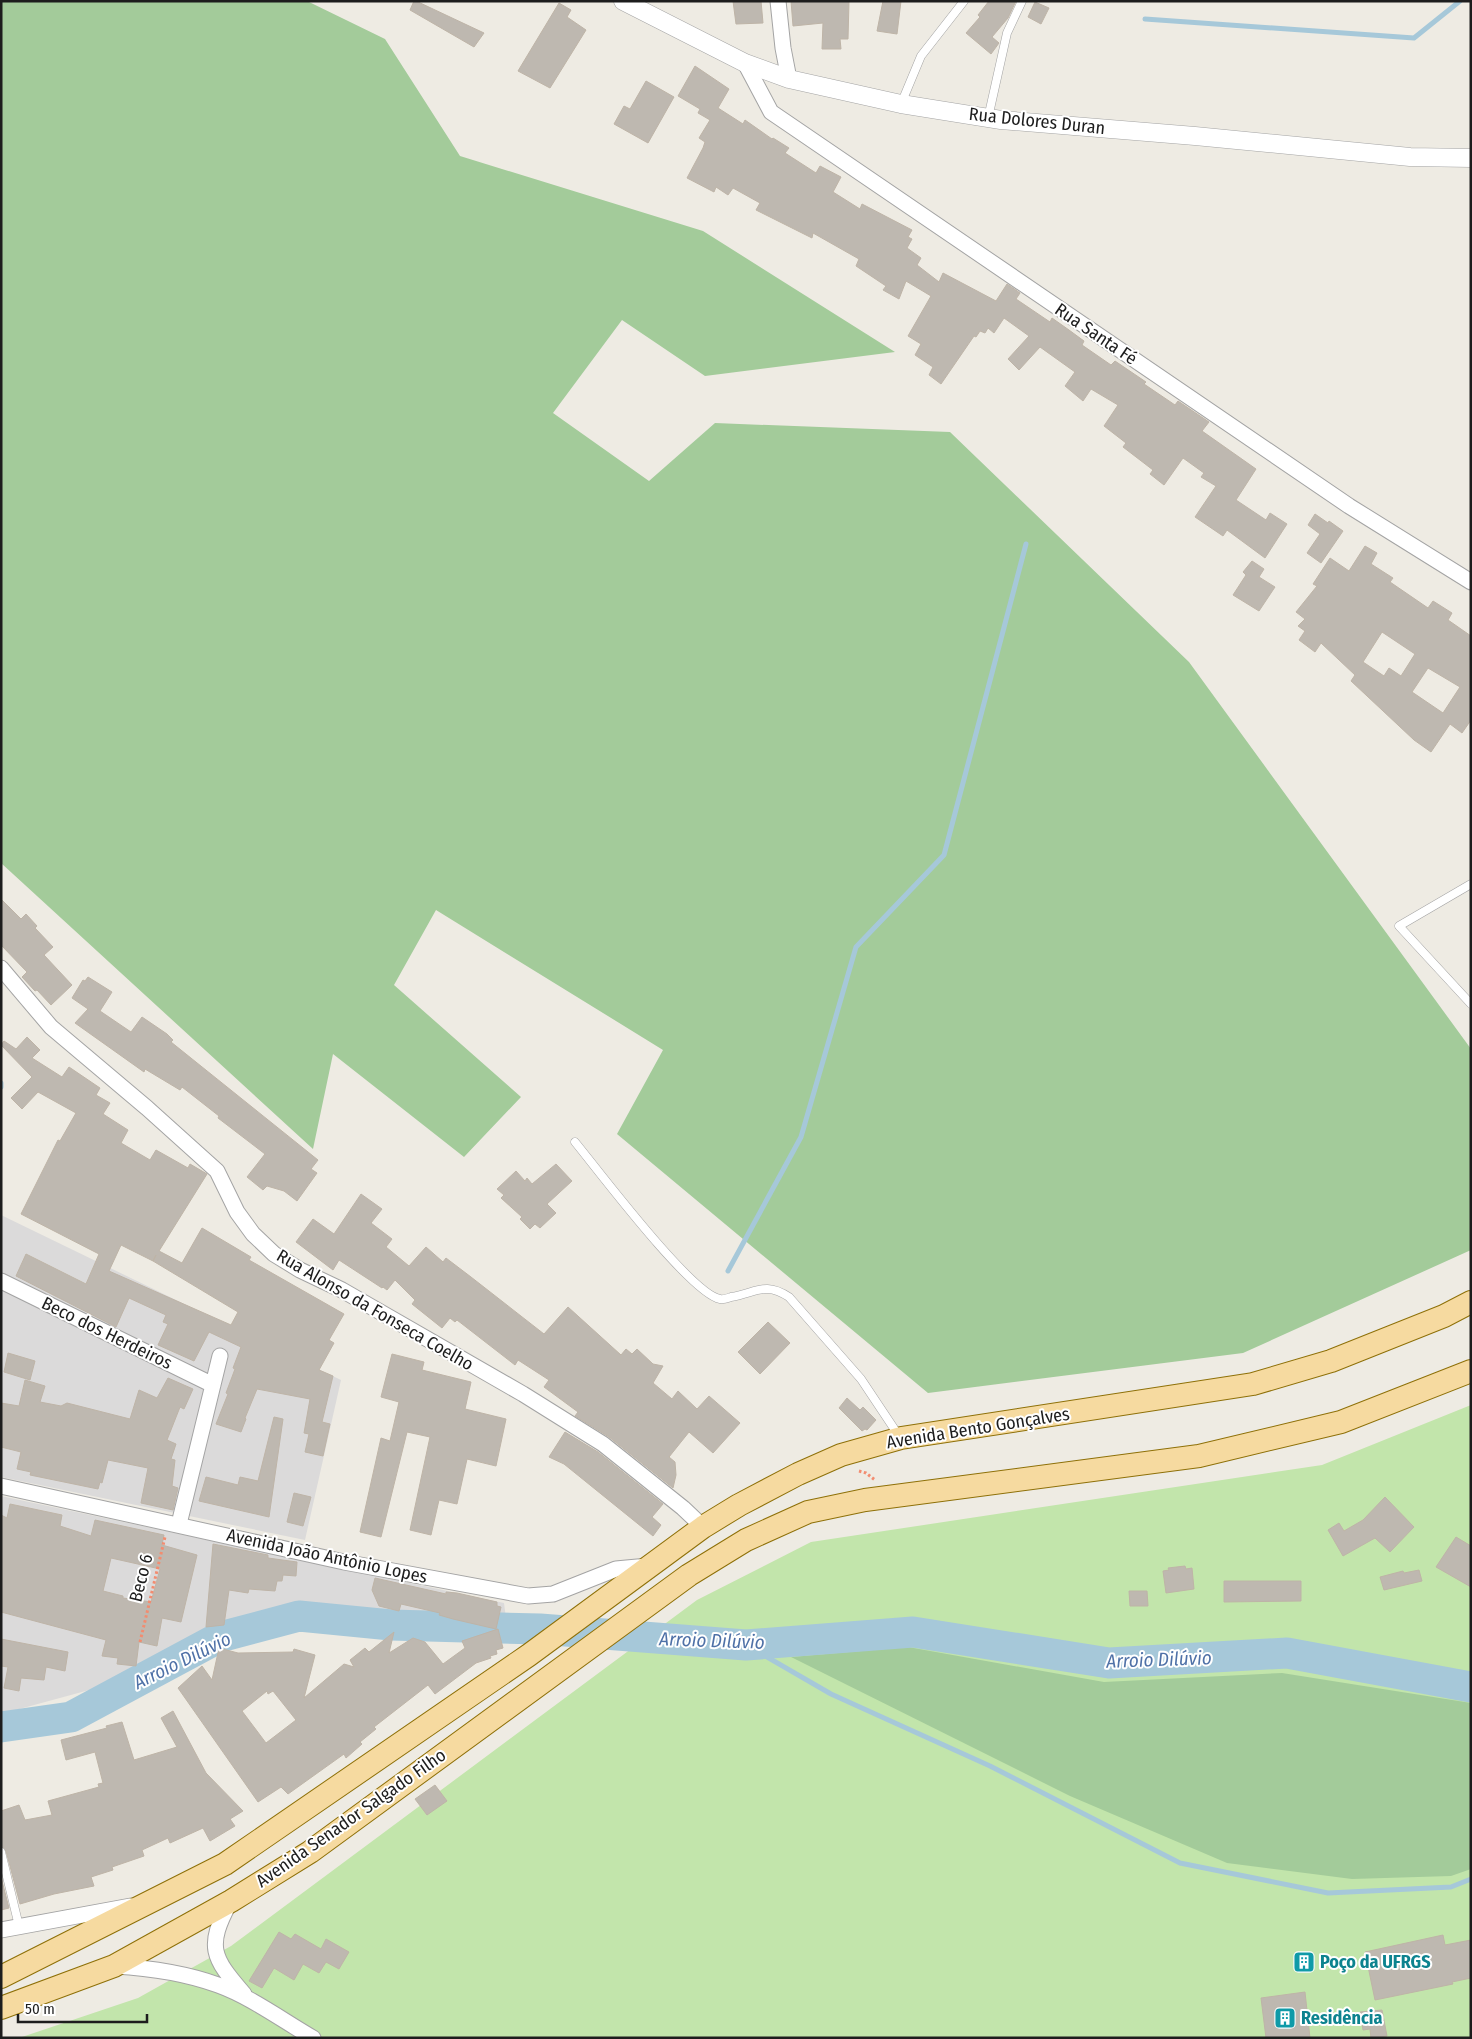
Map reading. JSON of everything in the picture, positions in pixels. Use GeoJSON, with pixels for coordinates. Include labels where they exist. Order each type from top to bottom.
{"type":"FeatureCollection","features":[{"type":"Feature","properties":{"kind":"main road","name":"Avenida Bento Gonçalves"},"geometry":{"type":"LineString","coordinates":[[529,1655],[703,1527],[739,1504],[841,1455],[900,1438],[1253,1384],[1331,1362],[1444,1316],[1471,1302]]}},
{"type":"Feature","properties":{"kind":"main road"},"geometry":{"type":"LineString","coordinates":[[882,1498],[1199,1456],[1341,1422],[1471,1371]]}},
{"type":"Feature","properties":{"kind":"main road","name":"Avenida Senador Salgado Filho"},"geometry":{"type":"LineString","coordinates":[[1,2008],[114,1966],[231,1901],[310,1852],[578,1654],[689,1575],[746,1540],[808,1512],[882,1498]]}},
{"type":"Feature","properties":{"kind":"main road","name":"Avenida Senador Salgado Filho"},"geometry":{"type":"LineString","coordinates":[[1,1977],[225,1864],[529,1655]]}},
{"type":"Feature","properties":{"kind":"street","name":"Rua Dolores Duran"},"geometry":{"type":"LineString","coordinates":[[623,1],[745,64],[789,79],[901,104],[988,118],[1410,157],[1471,158]]}},
{"type":"Feature","properties":{"kind":"street"},"geometry":{"type":"LineString","coordinates":[[778,1],[783,48],[789,79]]}},
{"type":"Feature","properties":{"kind":"street","name":"Rua Santa Fé"},"geometry":{"type":"LineString","coordinates":[[745,64],[771,112],[1349,506],[1471,582]]}},
{"type":"Feature","properties":{"kind":"street","name":"Rua Alonso da Fonseca Coelho"},"geometry":{"type":"LineString","coordinates":[[1,968],[51,1027],[147,1108],[217,1171],[237,1212],[253,1234],[274,1254],[300,1270],[342,1290],[514,1389],[603,1444],[683,1508],[703,1527]]}},
{"type":"Feature","properties":{"kind":"street","name":"Beco dos Herdeiros"},"geometry":{"type":"LineString","coordinates":[[1,1281],[212,1385]]}},
{"type":"Feature","properties":{"kind":"street"},"geometry":{"type":"LineString","coordinates":[[174,1523],[220,1356]]}},
{"type":"Feature","properties":{"kind":"street","name":"Avenida João Antônio Lopes"},"geometry":{"type":"LineString","coordinates":[[1,1486],[344,1562],[528,1596],[553,1594],[616,1570],[652,1566]]}},
{"type":"Feature","properties":{"kind":"street"},"geometry":{"type":"LineString","coordinates":[[231,1901],[218,1924],[215,1935],[217,1957],[226,1973],[250,2001]]}},
{"type":"Feature","properties":{"kind":"street"},"geometry":{"type":"LineString","coordinates":[[1,1930],[102,1910],[147,1904]]}},
{"type":"Feature","properties":{"kind":"street"},"geometry":{"type":"LineString","coordinates":[[114,1966],[162,1969],[218,1985],[250,2001],[312,2038]]}},
{"type":"Feature","properties":{"kind":"lane"},"geometry":{"type":"LineString","coordinates":[[901,104],[921,56],[964,1]]}},
{"type":"Feature","properties":{"kind":"lane"},"geometry":{"type":"LineString","coordinates":[[988,118],[1007,33],[1022,1]]}},
{"type":"Feature","properties":{"kind":"lane"},"geometry":{"type":"LineString","coordinates":[[1471,884],[1399,926],[1471,1004]]}},
{"type":"Feature","properties":{"kind":"lane"},"geometry":{"type":"LineString","coordinates":[[575,1142],[647,1232],[704,1292],[720,1299],[741,1296],[770,1287],[789,1297],[861,1379],[900,1438]]}},
{"type":"Feature","properties":{"kind":"lane"},"geometry":{"type":"LineString","coordinates":[[1,1852],[19,1926]]}},
{"type":"Feature","properties":{"kind":"path"},"geometry":{"type":"LineString","coordinates":[[841,1455],[845,1465],[866,1473],[880,1484],[882,1498]]}},
{"type":"Feature","properties":{"kind":"path","name":"Beco 6"},"geometry":{"type":"LineString","coordinates":[[140,1642],[174,1523]]}},
{"type":"Feature","properties":{"kind":"shaded area"},"geometry":{"type":"Polygon","coordinates":[[[1,1215],[341,1380],[305,1540],[1,1477],[1,1215]]]}},
{"type":"Feature","properties":{"kind":"shaded area"},"geometry":{"type":"Polygon","coordinates":[[[1,1496],[504,1603],[507,1626],[303,1604],[214,1630],[115,1683],[1,1714],[1,1496]]]}},
{"type":"Feature","properties":{"kind":"green space"},"geometry":{"type":"Polygon","coordinates":[[[1,1],[307,1],[385,39],[460,156],[703,231],[895,352],[705,376],[622,320],[553,413],[649,481],[715,423],[950,432],[1189,662],[1471,1049],[1471,1250],[1243,1353],[928,1393],[617,1134],[663,1050],[436,910],[394,985],[521,1097],[464,1157],[333,1054],[313,1149],[1,863],[1,1]]]}},
{"type":"Feature","properties":{"kind":"green space"},"geometry":{"type":"Polygon","coordinates":[[[1471,1405],[1471,2038],[19,2038],[138,1998],[231,1946],[697,1600],[811,1542],[1322,1465],[1471,1405]]]}},
{"type":"Feature","properties":{"kind":"green space"},"geometry":{"type":"Polygon","coordinates":[[[908,1647],[1104,1682],[1282,1673],[1471,1703],[1471,1869],[1451,1876],[1352,1879],[1227,1863],[1070,1796],[791,1657],[908,1647]]]}},
{"type":"Feature","properties":{"kind":"building"},"geometry":{"type":"Polygon","coordinates":[[[414,1],[484,33],[474,47],[410,10],[414,1]]]}},
{"type":"Feature","properties":{"kind":"building"},"geometry":{"type":"Polygon","coordinates":[[[733,1],[761,1],[763,23],[736,24],[733,1]]]}},
{"type":"Feature","properties":{"kind":"building"},"geometry":{"type":"Polygon","coordinates":[[[791,1],[849,1],[848,39],[840,39],[841,49],[822,49],[823,23],[793,26],[791,1]]]}},
{"type":"Feature","properties":{"kind":"building"},"geometry":{"type":"Polygon","coordinates":[[[883,1],[901,1],[897,34],[877,31],[883,1]]]}},
{"type":"Feature","properties":{"kind":"building"},"geometry":{"type":"Polygon","coordinates":[[[989,1],[1016,1],[1008,18],[992,37],[999,43],[991,54],[966,33],[980,17],[978,15],[989,1]]]}},
{"type":"Feature","properties":{"kind":"building"},"geometry":{"type":"Polygon","coordinates":[[[1035,2],[1049,8],[1041,24],[1028,17],[1035,2]]]}},
{"type":"Feature","properties":{"kind":"building"},"geometry":{"type":"Polygon","coordinates":[[[559,3],[571,10],[567,17],[586,30],[550,88],[518,71],[559,3]]]}},
{"type":"Feature","properties":{"kind":"building"},"geometry":{"type":"Polygon","coordinates":[[[695,66],[729,89],[718,108],[743,124],[745,120],[772,139],[789,148],[785,153],[816,173],[820,166],[841,177],[833,192],[860,209],[862,204],[912,230],[908,237],[912,239],[907,248],[921,258],[917,265],[939,282],[943,273],[996,301],[1007,284],[1020,293],[1016,299],[1050,322],[1052,318],[1084,341],[1082,345],[1111,365],[1115,361],[1175,405],[1178,401],[1209,422],[1202,431],[1256,469],[1236,500],[1266,520],[1270,513],[1287,524],[1265,558],[1227,530],[1223,536],[1195,517],[1216,486],[1201,477],[1204,473],[1183,458],[1164,485],[1150,474],[1153,470],[1123,447],[1126,443],[1104,426],[1118,405],[1091,389],[1083,401],[1065,386],[1075,372],[1040,347],[1019,370],[1008,359],[1029,336],[1004,318],[994,333],[988,328],[985,333],[980,331],[976,337],[974,336],[941,384],[929,375],[933,367],[915,355],[921,344],[908,336],[931,296],[906,281],[899,299],[883,290],[886,286],[856,266],[859,259],[813,233],[812,238],[756,210],[760,203],[733,188],[728,195],[716,187],[714,192],[687,178],[703,148],[705,142],[699,138],[710,120],[698,113],[700,109],[678,96],[695,66]]]}},
{"type":"Feature","properties":{"kind":"building"},"geometry":{"type":"Polygon","coordinates":[[[646,81],[674,97],[648,143],[614,124],[624,106],[630,109],[646,81]]]}},
{"type":"Feature","properties":{"kind":"building"},"geometry":{"type":"Polygon","coordinates":[[[1315,514],[1343,531],[1321,563],[1307,553],[1320,534],[1308,525],[1315,514]]]}},
{"type":"Feature","properties":{"kind":"building"},"geometry":{"type":"Polygon","coordinates":[[[1365,546],[1377,553],[1371,564],[1393,578],[1390,582],[1428,608],[1433,601],[1452,613],[1448,620],[1471,636],[1471,720],[1462,733],[1450,724],[1431,752],[1414,740],[1351,681],[1355,675],[1321,643],[1315,652],[1299,640],[1305,631],[1298,626],[1305,619],[1296,612],[1317,586],[1313,584],[1330,558],[1349,571],[1365,546]],[[1382,632],[1363,662],[1384,676],[1389,668],[1401,676],[1415,654],[1382,632]],[[1428,668],[1412,692],[1443,713],[1460,687],[1428,668]]]}},
{"type":"Feature","properties":{"kind":"building"},"geometry":{"type":"Polygon","coordinates":[[[1252,561],[1264,569],[1259,577],[1275,587],[1259,611],[1233,595],[1246,575],[1243,572],[1252,561]]]}},
{"type":"Feature","properties":{"kind":"building"},"geometry":{"type":"Polygon","coordinates":[[[1,899],[21,919],[26,914],[37,926],[35,928],[53,947],[44,955],[72,985],[51,1005],[22,977],[27,972],[1,945],[1,899]]]}},
{"type":"Feature","properties":{"kind":"building"},"geometry":{"type":"Polygon","coordinates":[[[88,977],[112,992],[100,1011],[131,1032],[142,1017],[167,1034],[173,1040],[171,1042],[318,1160],[311,1169],[317,1173],[297,1201],[284,1191],[267,1186],[263,1190],[247,1177],[265,1154],[218,1118],[219,1116],[182,1087],[180,1090],[145,1069],[144,1072],[75,1023],[88,1009],[72,998],[83,980],[85,981],[88,977]]]}},
{"type":"Feature","properties":{"kind":"building"},"geometry":{"type":"Polygon","coordinates":[[[27,1037],[40,1050],[32,1058],[62,1077],[69,1067],[100,1088],[96,1095],[110,1103],[103,1114],[128,1130],[121,1143],[150,1160],[156,1150],[188,1168],[190,1164],[207,1174],[159,1251],[182,1263],[202,1228],[251,1257],[249,1260],[344,1314],[329,1340],[334,1343],[319,1370],[333,1376],[322,1422],[330,1424],[323,1456],[305,1452],[309,1434],[304,1433],[310,1399],[257,1389],[241,1432],[216,1424],[228,1394],[226,1393],[241,1347],[209,1332],[194,1361],[158,1345],[168,1324],[163,1322],[166,1315],[129,1298],[116,1327],[16,1276],[26,1254],[86,1284],[99,1254],[21,1214],[58,1140],[60,1141],[76,1113],[38,1092],[22,1109],[11,1098],[32,1077],[1,1045],[4,1041],[16,1049],[27,1037]],[[121,1245],[109,1271],[231,1325],[238,1312],[153,1261],[121,1245]]]}},
{"type":"Feature","properties":{"kind":"building"},"geometry":{"type":"Polygon","coordinates":[[[556,1164],[572,1181],[547,1204],[556,1213],[540,1228],[535,1224],[530,1229],[520,1219],[522,1217],[501,1198],[504,1195],[497,1189],[516,1171],[525,1181],[527,1178],[532,1184],[556,1164]]]}},
{"type":"Feature","properties":{"kind":"building"},"geometry":{"type":"Polygon","coordinates":[[[361,1194],[382,1209],[371,1223],[392,1239],[386,1247],[409,1266],[426,1247],[443,1262],[446,1258],[544,1334],[568,1307],[621,1355],[626,1349],[632,1354],[637,1349],[653,1364],[663,1366],[653,1383],[672,1399],[678,1391],[697,1409],[709,1396],[740,1423],[713,1453],[689,1432],[669,1457],[675,1462],[676,1475],[673,1488],[609,1437],[575,1416],[578,1412],[544,1387],[549,1380],[518,1360],[515,1365],[457,1320],[455,1322],[450,1318],[442,1328],[412,1304],[415,1300],[395,1280],[387,1290],[339,1260],[333,1270],[296,1242],[313,1219],[334,1234],[361,1194]]]}},
{"type":"Feature","properties":{"kind":"building"},"geometry":{"type":"Polygon","coordinates":[[[768,1322],[790,1343],[760,1374],[738,1352],[768,1322]]]}},
{"type":"Feature","properties":{"kind":"building"},"geometry":{"type":"Polygon","coordinates":[[[8,1353],[35,1361],[30,1380],[4,1372],[8,1353]]]}},
{"type":"Feature","properties":{"kind":"building"},"geometry":{"type":"Polygon","coordinates":[[[392,1354],[424,1362],[422,1370],[471,1382],[465,1409],[506,1419],[496,1466],[467,1459],[457,1504],[439,1500],[431,1535],[410,1530],[430,1437],[407,1432],[381,1537],[360,1532],[381,1438],[390,1441],[399,1402],[381,1397],[392,1354]]]}},
{"type":"Feature","properties":{"kind":"building"},"geometry":{"type":"Polygon","coordinates":[[[168,1378],[193,1389],[184,1409],[180,1407],[167,1440],[176,1444],[171,1459],[175,1460],[172,1486],[178,1488],[173,1510],[141,1503],[148,1468],[108,1460],[102,1483],[100,1482],[98,1489],[30,1475],[31,1472],[17,1469],[21,1452],[1,1447],[1,1403],[19,1406],[25,1380],[45,1386],[40,1402],[61,1406],[67,1403],[130,1419],[139,1390],[157,1398],[168,1378]]]}},
{"type":"Feature","properties":{"kind":"building"},"geometry":{"type":"Polygon","coordinates":[[[847,1398],[860,1410],[863,1407],[876,1420],[867,1430],[862,1431],[839,1408],[847,1398]]]}},
{"type":"Feature","properties":{"kind":"building"},"geometry":{"type":"Polygon","coordinates":[[[274,1417],[283,1419],[269,1517],[199,1501],[206,1477],[238,1485],[240,1477],[258,1481],[274,1417]]]}},
{"type":"Feature","properties":{"kind":"building"},"geometry":{"type":"Polygon","coordinates":[[[565,1432],[598,1452],[663,1504],[652,1517],[661,1525],[653,1536],[564,1464],[549,1457],[565,1432]]]}},
{"type":"Feature","properties":{"kind":"building"},"geometry":{"type":"Polygon","coordinates":[[[294,1493],[311,1497],[303,1526],[287,1522],[294,1493]]]}},
{"type":"Feature","properties":{"kind":"building"},"geometry":{"type":"Polygon","coordinates":[[[1385,1497],[1414,1527],[1390,1552],[1375,1538],[1343,1556],[1328,1530],[1339,1523],[1344,1531],[1363,1520],[1385,1497]]]}},
{"type":"Feature","properties":{"kind":"building"},"geometry":{"type":"Polygon","coordinates":[[[10,1504],[62,1515],[60,1526],[91,1536],[95,1520],[164,1535],[162,1545],[197,1555],[181,1622],[162,1618],[157,1646],[139,1642],[136,1666],[117,1664],[118,1658],[102,1656],[106,1640],[1,1612],[1,1515],[7,1518],[10,1504]],[[111,1558],[103,1591],[123,1596],[123,1598],[151,1602],[160,1569],[111,1558]]]}},
{"type":"Feature","properties":{"kind":"building"},"geometry":{"type":"Polygon","coordinates":[[[1456,1537],[1471,1546],[1471,1587],[1436,1567],[1456,1537]]]}},
{"type":"Feature","properties":{"kind":"building"},"geometry":{"type":"Polygon","coordinates":[[[213,1544],[268,1555],[268,1558],[297,1562],[296,1576],[283,1575],[282,1581],[277,1581],[275,1591],[249,1589],[248,1593],[229,1590],[224,1625],[206,1627],[213,1544]]]}},
{"type":"Feature","properties":{"kind":"building"},"geometry":{"type":"Polygon","coordinates":[[[1185,1566],[1186,1569],[1192,1568],[1194,1589],[1166,1593],[1163,1571],[1169,1570],[1168,1568],[1185,1566]]]}},
{"type":"Feature","properties":{"kind":"building"},"geometry":{"type":"Polygon","coordinates":[[[1419,1570],[1422,1581],[1384,1590],[1380,1577],[1403,1571],[1404,1573],[1419,1570]]]}},
{"type":"Feature","properties":{"kind":"building"},"geometry":{"type":"Polygon","coordinates":[[[375,1578],[446,1594],[446,1592],[457,1593],[497,1602],[497,1606],[501,1607],[496,1629],[401,1604],[399,1611],[379,1606],[372,1590],[375,1578]]]}},
{"type":"Feature","properties":{"kind":"building"},"geometry":{"type":"Polygon","coordinates":[[[1224,1581],[1301,1581],[1301,1601],[1224,1602],[1224,1581]]]}},
{"type":"Feature","properties":{"kind":"building"},"geometry":{"type":"Polygon","coordinates":[[[1129,1591],[1147,1591],[1148,1606],[1130,1606],[1129,1591]]]}},
{"type":"Feature","properties":{"kind":"building"},"geometry":{"type":"Polygon","coordinates":[[[498,1629],[503,1648],[496,1650],[497,1654],[490,1656],[491,1658],[476,1663],[435,1694],[428,1685],[374,1727],[376,1729],[360,1742],[362,1744],[346,1758],[344,1754],[288,1794],[281,1787],[258,1802],[178,1688],[202,1666],[212,1680],[219,1648],[238,1653],[293,1652],[294,1649],[315,1655],[304,1698],[344,1664],[354,1667],[350,1660],[365,1648],[369,1652],[394,1632],[389,1653],[413,1638],[425,1642],[443,1664],[465,1648],[462,1641],[498,1629]],[[267,1691],[242,1711],[266,1743],[296,1720],[273,1691],[268,1694],[267,1691]]]}},
{"type":"Feature","properties":{"kind":"building"},"geometry":{"type":"Polygon","coordinates":[[[1,1639],[68,1652],[65,1671],[46,1667],[44,1680],[21,1678],[19,1691],[4,1688],[8,1667],[1,1666],[1,1639]]]}},
{"type":"Feature","properties":{"kind":"building"},"geometry":{"type":"Polygon","coordinates":[[[173,1711],[206,1773],[243,1811],[230,1819],[235,1826],[210,1841],[203,1828],[170,1843],[168,1838],[142,1850],[144,1856],[112,1867],[113,1870],[91,1877],[94,1886],[54,1894],[20,1904],[6,1851],[1,1847],[1,1811],[19,1805],[25,1820],[52,1815],[48,1801],[99,1787],[98,1784],[103,1783],[95,1752],[66,1760],[61,1740],[107,1728],[106,1726],[122,1722],[134,1760],[177,1747],[161,1718],[173,1711]]]}},
{"type":"Feature","properties":{"kind":"building"},"geometry":{"type":"Polygon","coordinates":[[[435,1785],[447,1801],[427,1815],[415,1799],[435,1785]]]}},
{"type":"Feature","properties":{"kind":"building"},"geometry":{"type":"Polygon","coordinates":[[[1,1877],[9,1908],[1,1910],[1,1877]]]}},
{"type":"Feature","properties":{"kind":"building"},"geometry":{"type":"Polygon","coordinates":[[[279,1932],[291,1939],[295,1934],[321,1949],[326,1939],[349,1952],[339,1969],[326,1962],[319,1973],[303,1964],[294,1980],[274,1968],[262,1988],[249,1981],[279,1932]]]}},
{"type":"Feature","properties":{"kind":"building"},"geometry":{"type":"Polygon","coordinates":[[[1443,1935],[1445,1945],[1471,1940],[1471,1978],[1452,1982],[1453,1984],[1375,2000],[1365,1952],[1443,1935]]]}},
{"type":"Feature","properties":{"kind":"building","name":"Residência"},"geometry":{"type":"Polygon","coordinates":[[[1305,1992],[1310,2038],[1266,2038],[1261,1998],[1305,1992]]]}},
{"type":"Feature","properties":{"kind":"building"},"geometry":{"type":"Polygon","coordinates":[[[1382,2010],[1387,2036],[1371,2038],[1370,2029],[1363,2030],[1360,2012],[1382,2010]]]}},
{"type":"Feature","properties":{"kind":"waterway"},"geometry":{"type":"LineString","coordinates":[[1145,19],[1414,38],[1460,1]]}},
{"type":"Feature","properties":{"kind":"waterway"},"geometry":{"type":"LineString","coordinates":[[728,1271],[801,1137],[856,947],[944,855],[1026,544]]}},
{"type":"Feature","properties":{"kind":"waterway","name":"Arroio Dilúvio"},"geometry":{"type":"LineString","coordinates":[[1,1727],[71,1717],[220,1637],[299,1616],[391,1625],[540,1629],[746,1645],[913,1632],[1109,1663],[1287,1653],[1471,1687]]}},
{"type":"Feature","properties":{"kind":"waterway"},"geometry":{"type":"LineString","coordinates":[[746,1645],[831,1694],[990,1766],[1180,1863],[1328,1893],[1451,1887],[1471,1879]]}},
{"type":"Feature","properties":{"kind":"place","name":"Poço da UFRGS"},"geometry":{"type":"Point","coordinates":[1304,1962]}},
{"type":"Feature","properties":{"kind":"place","name":"Residência"},"geometry":{"type":"Point","coordinates":[1285,2018]}}]}
